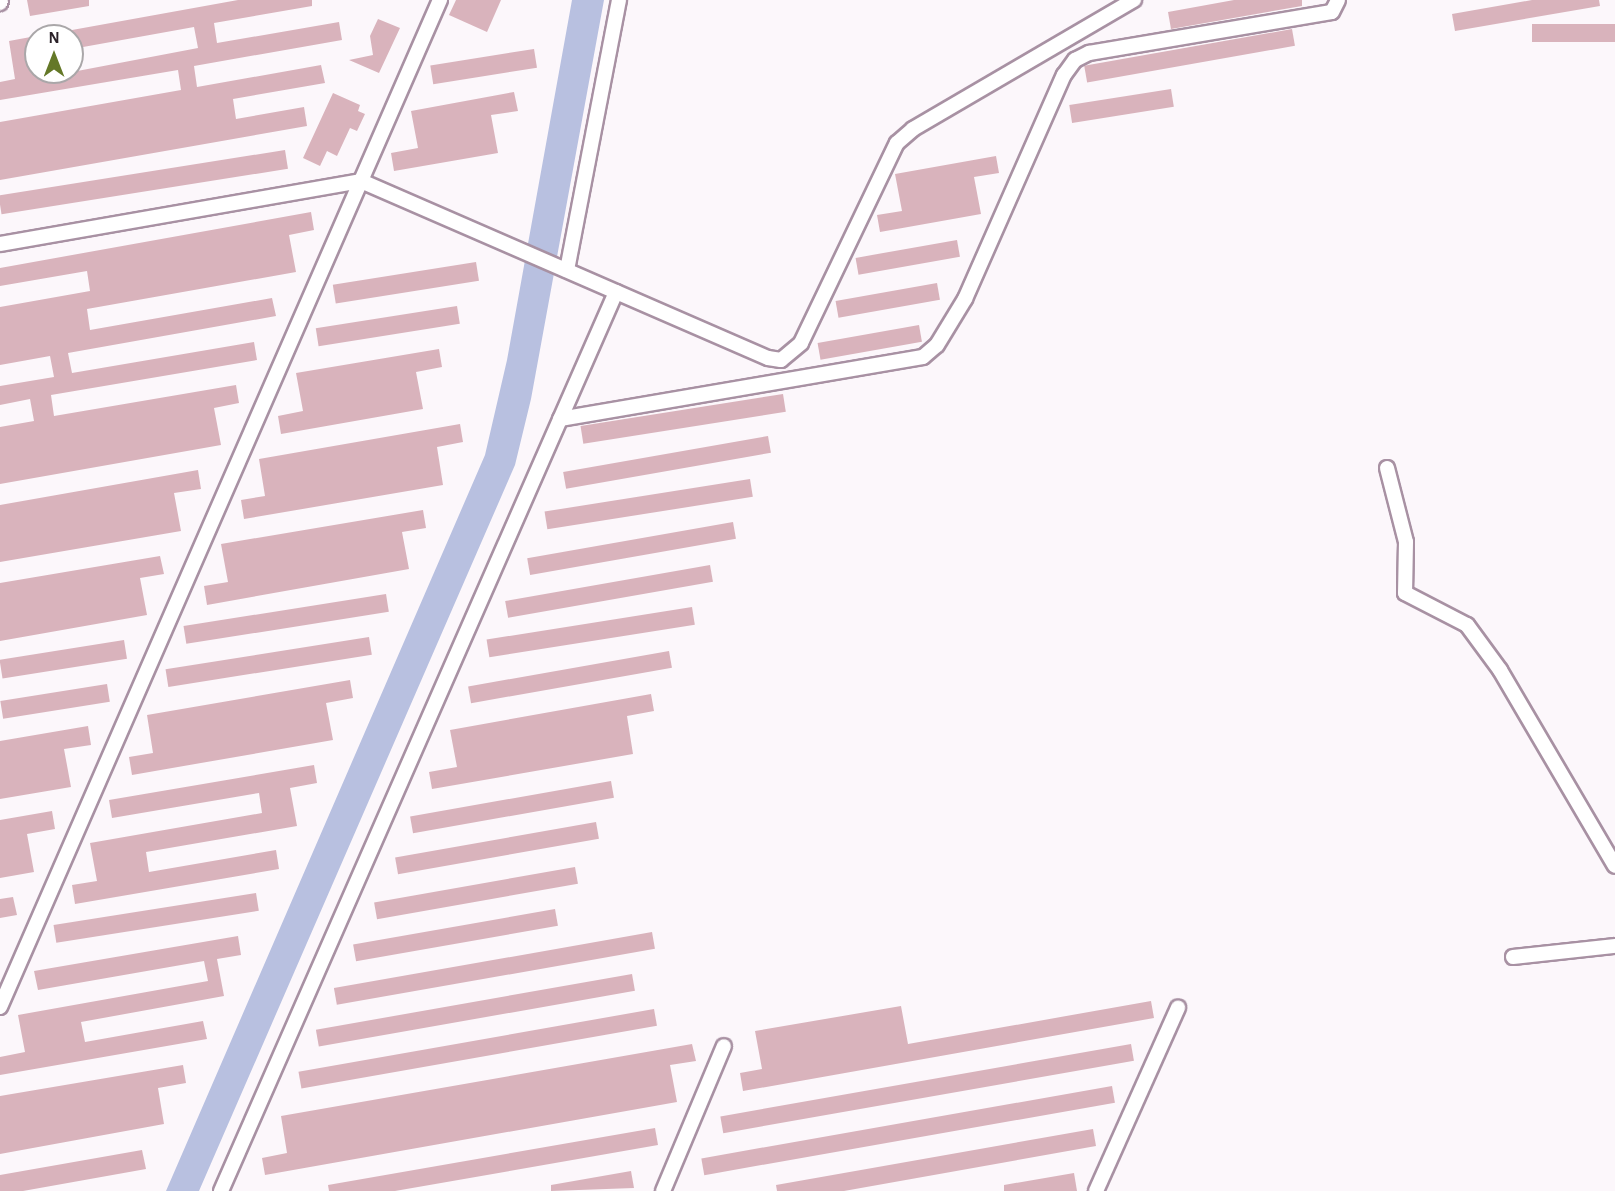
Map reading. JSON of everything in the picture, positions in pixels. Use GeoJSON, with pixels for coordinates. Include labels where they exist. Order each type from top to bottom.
{"type":"FeatureCollection","features":[{"type":"Feature","properties":{"kind":"street"},"geometry":{"type":"LineString","coordinates":[[0,1007],[440,0]]}},
{"type":"Feature","properties":{"kind":"street"},"geometry":{"type":"LineString","coordinates":[[562,268],[619,0]]}},
{"type":"Feature","properties":{"kind":"street"},"geometry":{"type":"LineString","coordinates":[[0,244],[361,181],[768,358],[781,360],[792,355],[801,343],[897,143],[913,129],[1134,0]]}},
{"type":"Feature","properties":{"kind":"street"},"geometry":{"type":"LineString","coordinates":[[560,419],[923,357],[937,345],[965,298],[1064,75],[1075,60],[1089,54],[1332,12],[1338,0]]}},
{"type":"Feature","properties":{"kind":"street"},"geometry":{"type":"LineString","coordinates":[[221,1191],[616,292]]}},
{"type":"Feature","properties":{"kind":"street"},"geometry":{"type":"LineString","coordinates":[[1387,468],[1406,542],[1405,593],[1467,626],[1500,670],[1615,866]]}},
{"type":"Feature","properties":{"kind":"street"},"geometry":{"type":"LineString","coordinates":[[1513,957],[1615,946]]}},
{"type":"Feature","properties":{"kind":"street"},"geometry":{"type":"LineString","coordinates":[[1096,1191],[1178,1008]]}},
{"type":"Feature","properties":{"kind":"street"},"geometry":{"type":"LineString","coordinates":[[663,1191],[724,1046]]}},
{"type":"Feature","properties":{"kind":"water"},"geometry":{"type":"Polygon","coordinates":[[[572,0],[604,0],[531,399],[515,465],[199,1191],[166,1191],[485,455],[507,360],[572,0]]]}},
{"type":"Feature","properties":{"kind":"building"},"geometry":{"type":"Polygon","coordinates":[[[27,0],[89,0],[89,6],[30,16],[27,0]]]}},
{"type":"Feature","properties":{"kind":"building"},"geometry":{"type":"Polygon","coordinates":[[[238,0],[312,0],[312,6],[214,23],[217,43],[339,22],[342,40],[194,66],[197,87],[321,65],[325,83],[233,99],[236,119],[304,107],[307,126],[0,180],[0,122],[181,90],[178,70],[0,100],[0,82],[15,79],[9,41],[24,38],[24,84],[84,84],[84,70],[198,48],[194,27],[84,47],[84,28],[238,0]]]}},
{"type":"Feature","properties":{"kind":"building"},"geometry":{"type":"Polygon","coordinates":[[[456,0],[501,0],[487,32],[449,15],[456,0]]]}},
{"type":"Feature","properties":{"kind":"building"},"geometry":{"type":"Polygon","coordinates":[[[1234,0],[1302,0],[1302,6],[1171,29],[1168,12],[1234,0]]]}},
{"type":"Feature","properties":{"kind":"building"},"geometry":{"type":"Polygon","coordinates":[[[1532,0],[1599,0],[1600,6],[1455,31],[1452,14],[1532,0]]]}},
{"type":"Feature","properties":{"kind":"building"},"geometry":{"type":"Polygon","coordinates":[[[378,19],[400,28],[379,73],[349,60],[373,55],[370,36],[378,19]]]}},
{"type":"Feature","properties":{"kind":"building"},"geometry":{"type":"Polygon","coordinates":[[[1532,24],[1615,24],[1615,42],[1532,42],[1532,24]]]}},
{"type":"Feature","properties":{"kind":"building"},"geometry":{"type":"Polygon","coordinates":[[[1292,29],[1295,46],[1087,82],[1084,66],[1292,29]]]}},
{"type":"Feature","properties":{"kind":"building"},"geometry":{"type":"Polygon","coordinates":[[[534,49],[537,68],[433,84],[430,65],[534,49]]]}},
{"type":"Feature","properties":{"kind":"building"},"geometry":{"type":"Polygon","coordinates":[[[1171,89],[1174,107],[1072,123],[1069,105],[1171,89]]]}},
{"type":"Feature","properties":{"kind":"building"},"geometry":{"type":"Polygon","coordinates":[[[514,92],[518,111],[491,115],[498,153],[394,171],[391,153],[418,148],[411,111],[514,92]]]}},
{"type":"Feature","properties":{"kind":"building"},"geometry":{"type":"Polygon","coordinates":[[[333,93],[360,105],[358,111],[365,114],[357,131],[350,128],[337,156],[327,151],[320,166],[303,158],[333,93]]]}},
{"type":"Feature","properties":{"kind":"building"},"geometry":{"type":"Polygon","coordinates":[[[285,150],[288,169],[2,214],[0,195],[285,150]]]}},
{"type":"Feature","properties":{"kind":"building"},"geometry":{"type":"Polygon","coordinates":[[[996,156],[999,173],[974,177],[981,214],[880,232],[877,215],[902,211],[895,174],[996,156]]]}},
{"type":"Feature","properties":{"kind":"building"},"geometry":{"type":"Polygon","coordinates":[[[311,212],[314,230],[289,235],[296,272],[87,309],[90,330],[272,298],[276,316],[68,353],[72,373],[254,342],[257,360],[51,395],[54,416],[236,385],[239,403],[214,408],[221,445],[0,484],[0,427],[34,421],[30,399],[0,405],[0,386],[54,377],[50,356],[0,365],[0,307],[90,291],[87,271],[0,286],[0,268],[311,212]]]}},
{"type":"Feature","properties":{"kind":"building"},"geometry":{"type":"Polygon","coordinates":[[[957,240],[960,257],[859,275],[856,258],[957,240]]]}},
{"type":"Feature","properties":{"kind":"building"},"geometry":{"type":"Polygon","coordinates":[[[476,262],[479,281],[336,303],[333,285],[476,262]]]}},
{"type":"Feature","properties":{"kind":"building"},"geometry":{"type":"Polygon","coordinates":[[[937,283],[940,300],[839,318],[836,301],[937,283]]]}},
{"type":"Feature","properties":{"kind":"building"},"geometry":{"type":"Polygon","coordinates":[[[457,306],[460,324],[319,346],[316,328],[457,306]]]}},
{"type":"Feature","properties":{"kind":"building"},"geometry":{"type":"Polygon","coordinates":[[[919,325],[922,342],[821,360],[818,343],[919,325]]]}},
{"type":"Feature","properties":{"kind":"building"},"geometry":{"type":"Polygon","coordinates":[[[439,349],[442,367],[416,372],[423,409],[281,434],[278,416],[303,411],[296,373],[439,349]]]}},
{"type":"Feature","properties":{"kind":"building"},"geometry":{"type":"Polygon","coordinates":[[[783,394],[786,412],[583,444],[581,426],[783,394]]]}},
{"type":"Feature","properties":{"kind":"building"},"geometry":{"type":"Polygon","coordinates":[[[460,424],[463,442],[437,447],[443,485],[244,519],[241,500],[265,496],[259,459],[460,424]]]}},
{"type":"Feature","properties":{"kind":"building"},"geometry":{"type":"Polygon","coordinates":[[[768,436],[771,453],[566,489],[563,472],[768,436]]]}},
{"type":"Feature","properties":{"kind":"building"},"geometry":{"type":"Polygon","coordinates":[[[198,470],[201,489],[174,493],[181,531],[0,562],[0,505],[198,470]]]}},
{"type":"Feature","properties":{"kind":"building"},"geometry":{"type":"Polygon","coordinates":[[[750,479],[753,497],[547,529],[545,512],[750,479]]]}},
{"type":"Feature","properties":{"kind":"building"},"geometry":{"type":"Polygon","coordinates":[[[423,510],[426,528],[402,532],[409,569],[207,605],[204,586],[228,582],[221,544],[423,510]]]}},
{"type":"Feature","properties":{"kind":"building"},"geometry":{"type":"Polygon","coordinates":[[[733,522],[736,539],[530,575],[527,558],[733,522]]]}},
{"type":"Feature","properties":{"kind":"building"},"geometry":{"type":"Polygon","coordinates":[[[160,556],[164,574],[140,578],[147,615],[0,641],[0,583],[160,556]]]}},
{"type":"Feature","properties":{"kind":"building"},"geometry":{"type":"Polygon","coordinates":[[[710,565],[713,582],[508,618],[505,601],[710,565]]]}},
{"type":"Feature","properties":{"kind":"building"},"geometry":{"type":"Polygon","coordinates":[[[386,594],[389,612],[186,644],[184,626],[386,594]]]}},
{"type":"Feature","properties":{"kind":"building"},"geometry":{"type":"Polygon","coordinates":[[[692,607],[695,625],[489,657],[487,640],[692,607]]]}},
{"type":"Feature","properties":{"kind":"building"},"geometry":{"type":"Polygon","coordinates":[[[369,637],[372,655],[168,687],[166,669],[369,637]]]}},
{"type":"Feature","properties":{"kind":"building"},"geometry":{"type":"Polygon","coordinates":[[[124,640],[127,659],[3,678],[0,660],[124,640]]]}},
{"type":"Feature","properties":{"kind":"building"},"geometry":{"type":"Polygon","coordinates":[[[669,651],[672,668],[471,703],[468,686],[669,651]]]}},
{"type":"Feature","properties":{"kind":"building"},"geometry":{"type":"Polygon","coordinates":[[[350,680],[353,698],[326,703],[333,740],[132,775],[129,757],[153,753],[147,715],[350,680]]]}},
{"type":"Feature","properties":{"kind":"building"},"geometry":{"type":"Polygon","coordinates":[[[107,684],[110,702],[3,719],[0,701],[107,684]]]}},
{"type":"Feature","properties":{"kind":"building"},"geometry":{"type":"Polygon","coordinates":[[[651,694],[654,711],[627,716],[633,754],[432,789],[429,772],[457,767],[450,730],[651,694]]]}},
{"type":"Feature","properties":{"kind":"building"},"geometry":{"type":"Polygon","coordinates":[[[88,726],[91,745],[64,749],[71,787],[0,799],[0,741],[88,726]]]}},
{"type":"Feature","properties":{"kind":"building"},"geometry":{"type":"Polygon","coordinates":[[[314,765],[317,783],[290,788],[297,826],[146,852],[149,872],[276,850],[279,869],[75,904],[72,885],[97,881],[90,843],[262,813],[259,793],[112,818],[109,800],[314,765]]]}},
{"type":"Feature","properties":{"kind":"building"},"geometry":{"type":"Polygon","coordinates":[[[611,781],[614,798],[413,833],[410,816],[611,781]]]}},
{"type":"Feature","properties":{"kind":"building"},"geometry":{"type":"Polygon","coordinates":[[[52,811],[55,829],[27,834],[34,872],[0,878],[0,820],[52,811]]]}},
{"type":"Feature","properties":{"kind":"building"},"geometry":{"type":"Polygon","coordinates":[[[596,822],[599,839],[398,874],[395,857],[596,822]]]}},
{"type":"Feature","properties":{"kind":"building"},"geometry":{"type":"Polygon","coordinates":[[[575,867],[578,884],[377,919],[374,902],[575,867]]]}},
{"type":"Feature","properties":{"kind":"building"},"geometry":{"type":"Polygon","coordinates":[[[256,893],[259,911],[56,943],[54,925],[256,893]]]}},
{"type":"Feature","properties":{"kind":"building"},"geometry":{"type":"Polygon","coordinates":[[[13,897],[17,915],[0,918],[0,899],[13,897]]]}},
{"type":"Feature","properties":{"kind":"building"},"geometry":{"type":"Polygon","coordinates":[[[555,909],[558,926],[356,961],[353,945],[555,909]]]}},
{"type":"Feature","properties":{"kind":"building"},"geometry":{"type":"Polygon","coordinates":[[[652,932],[655,949],[337,1005],[334,988],[652,932]]]}},
{"type":"Feature","properties":{"kind":"building"},"geometry":{"type":"Polygon","coordinates":[[[238,936],[241,955],[217,959],[224,996],[81,1022],[85,1042],[203,1021],[207,1039],[0,1075],[0,1057],[25,1052],[18,1015],[208,981],[204,961],[38,990],[34,971],[238,936]]]}},
{"type":"Feature","properties":{"kind":"building"},"geometry":{"type":"Polygon","coordinates":[[[632,974],[635,991],[319,1046],[316,1030],[632,974]]]}},
{"type":"Feature","properties":{"kind":"building"},"geometry":{"type":"Polygon","coordinates":[[[1151,1001],[1154,1018],[743,1091],[740,1073],[762,1069],[755,1031],[901,1006],[908,1044],[1151,1001]]]}},
{"type":"Feature","properties":{"kind":"building"},"geometry":{"type":"Polygon","coordinates":[[[654,1009],[657,1026],[301,1088],[298,1072],[654,1009]]]}},
{"type":"Feature","properties":{"kind":"building"},"geometry":{"type":"Polygon","coordinates":[[[692,1044],[696,1061],[670,1065],[677,1102],[265,1175],[262,1158],[287,1153],[281,1116],[692,1044]]]}},
{"type":"Feature","properties":{"kind":"building"},"geometry":{"type":"Polygon","coordinates":[[[1131,1044],[1134,1061],[723,1133],[720,1116],[1131,1044]]]}},
{"type":"Feature","properties":{"kind":"building"},"geometry":{"type":"Polygon","coordinates":[[[183,1065],[186,1083],[158,1088],[164,1124],[0,1154],[0,1096],[183,1065]]]}},
{"type":"Feature","properties":{"kind":"building"},"geometry":{"type":"Polygon","coordinates":[[[1112,1086],[1115,1103],[704,1175],[701,1158],[1112,1086]]]}},
{"type":"Feature","properties":{"kind":"building"},"geometry":{"type":"Polygon","coordinates":[[[655,1128],[658,1145],[395,1191],[329,1191],[328,1185],[655,1128]]]}},
{"type":"Feature","properties":{"kind":"building"},"geometry":{"type":"Polygon","coordinates":[[[1093,1129],[1096,1146],[844,1191],[777,1191],[776,1185],[1093,1129]]]}},
{"type":"Feature","properties":{"kind":"building"},"geometry":{"type":"Polygon","coordinates":[[[142,1150],[146,1169],[23,1191],[0,1191],[0,1175],[142,1150]]]}},
{"type":"Feature","properties":{"kind":"building"},"geometry":{"type":"Polygon","coordinates":[[[631,1171],[634,1188],[551,1191],[551,1185],[631,1171]]]}},
{"type":"Feature","properties":{"kind":"building"},"geometry":{"type":"Polygon","coordinates":[[[1074,1173],[1077,1191],[1004,1191],[1004,1185],[1074,1173]]]}}]}
